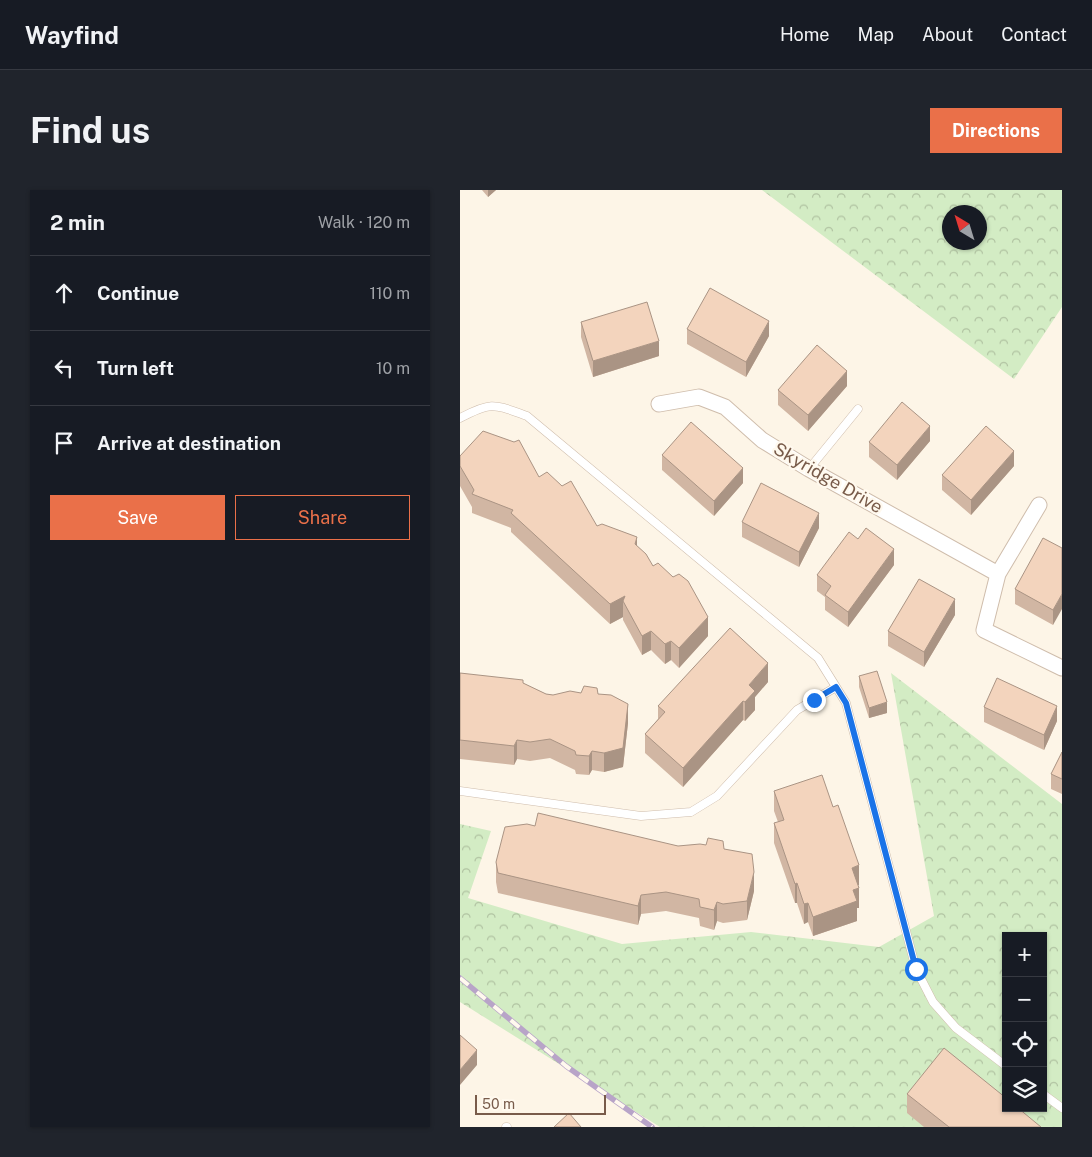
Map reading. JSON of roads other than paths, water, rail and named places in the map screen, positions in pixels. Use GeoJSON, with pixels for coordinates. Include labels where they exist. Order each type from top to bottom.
{"type":"FeatureCollection","features":[{"type":"Feature","properties":{"kind":"street","name":"Skyridge Drive"},"geometry":{"type":"LineString","coordinates":[[659,404],[699,397],[725,407],[762,440],[809,469],[998,574]]}},
{"type":"Feature","properties":{"kind":"street"},"geometry":{"type":"LineString","coordinates":[[1039,505],[998,574],[984,630],[1062,668]]}},
{"type":"Feature","properties":{"kind":"lane"},"geometry":{"type":"LineString","coordinates":[[460,418],[482,406],[497,405],[527,416],[818,658],[846,703],[916,969],[933,1002],[956,1028],[1002,1063]]}},
{"type":"Feature","properties":{"kind":"lane"},"geometry":{"type":"LineString","coordinates":[[809,469],[858,409]]}},
{"type":"Feature","properties":{"kind":"lane"},"geometry":{"type":"LineString","coordinates":[[460,791],[641,816],[691,812],[717,796],[798,710],[836,687]]}},
{"type":"Feature","properties":{"kind":"lane"},"geometry":{"type":"LineString","coordinates":[[1047,1097],[1062,1108]]}},
{"type":"Feature","properties":{"kind":"railway"},"geometry":{"type":"LineString","coordinates":[[460,978],[566,1066],[652,1127]]}}]}
